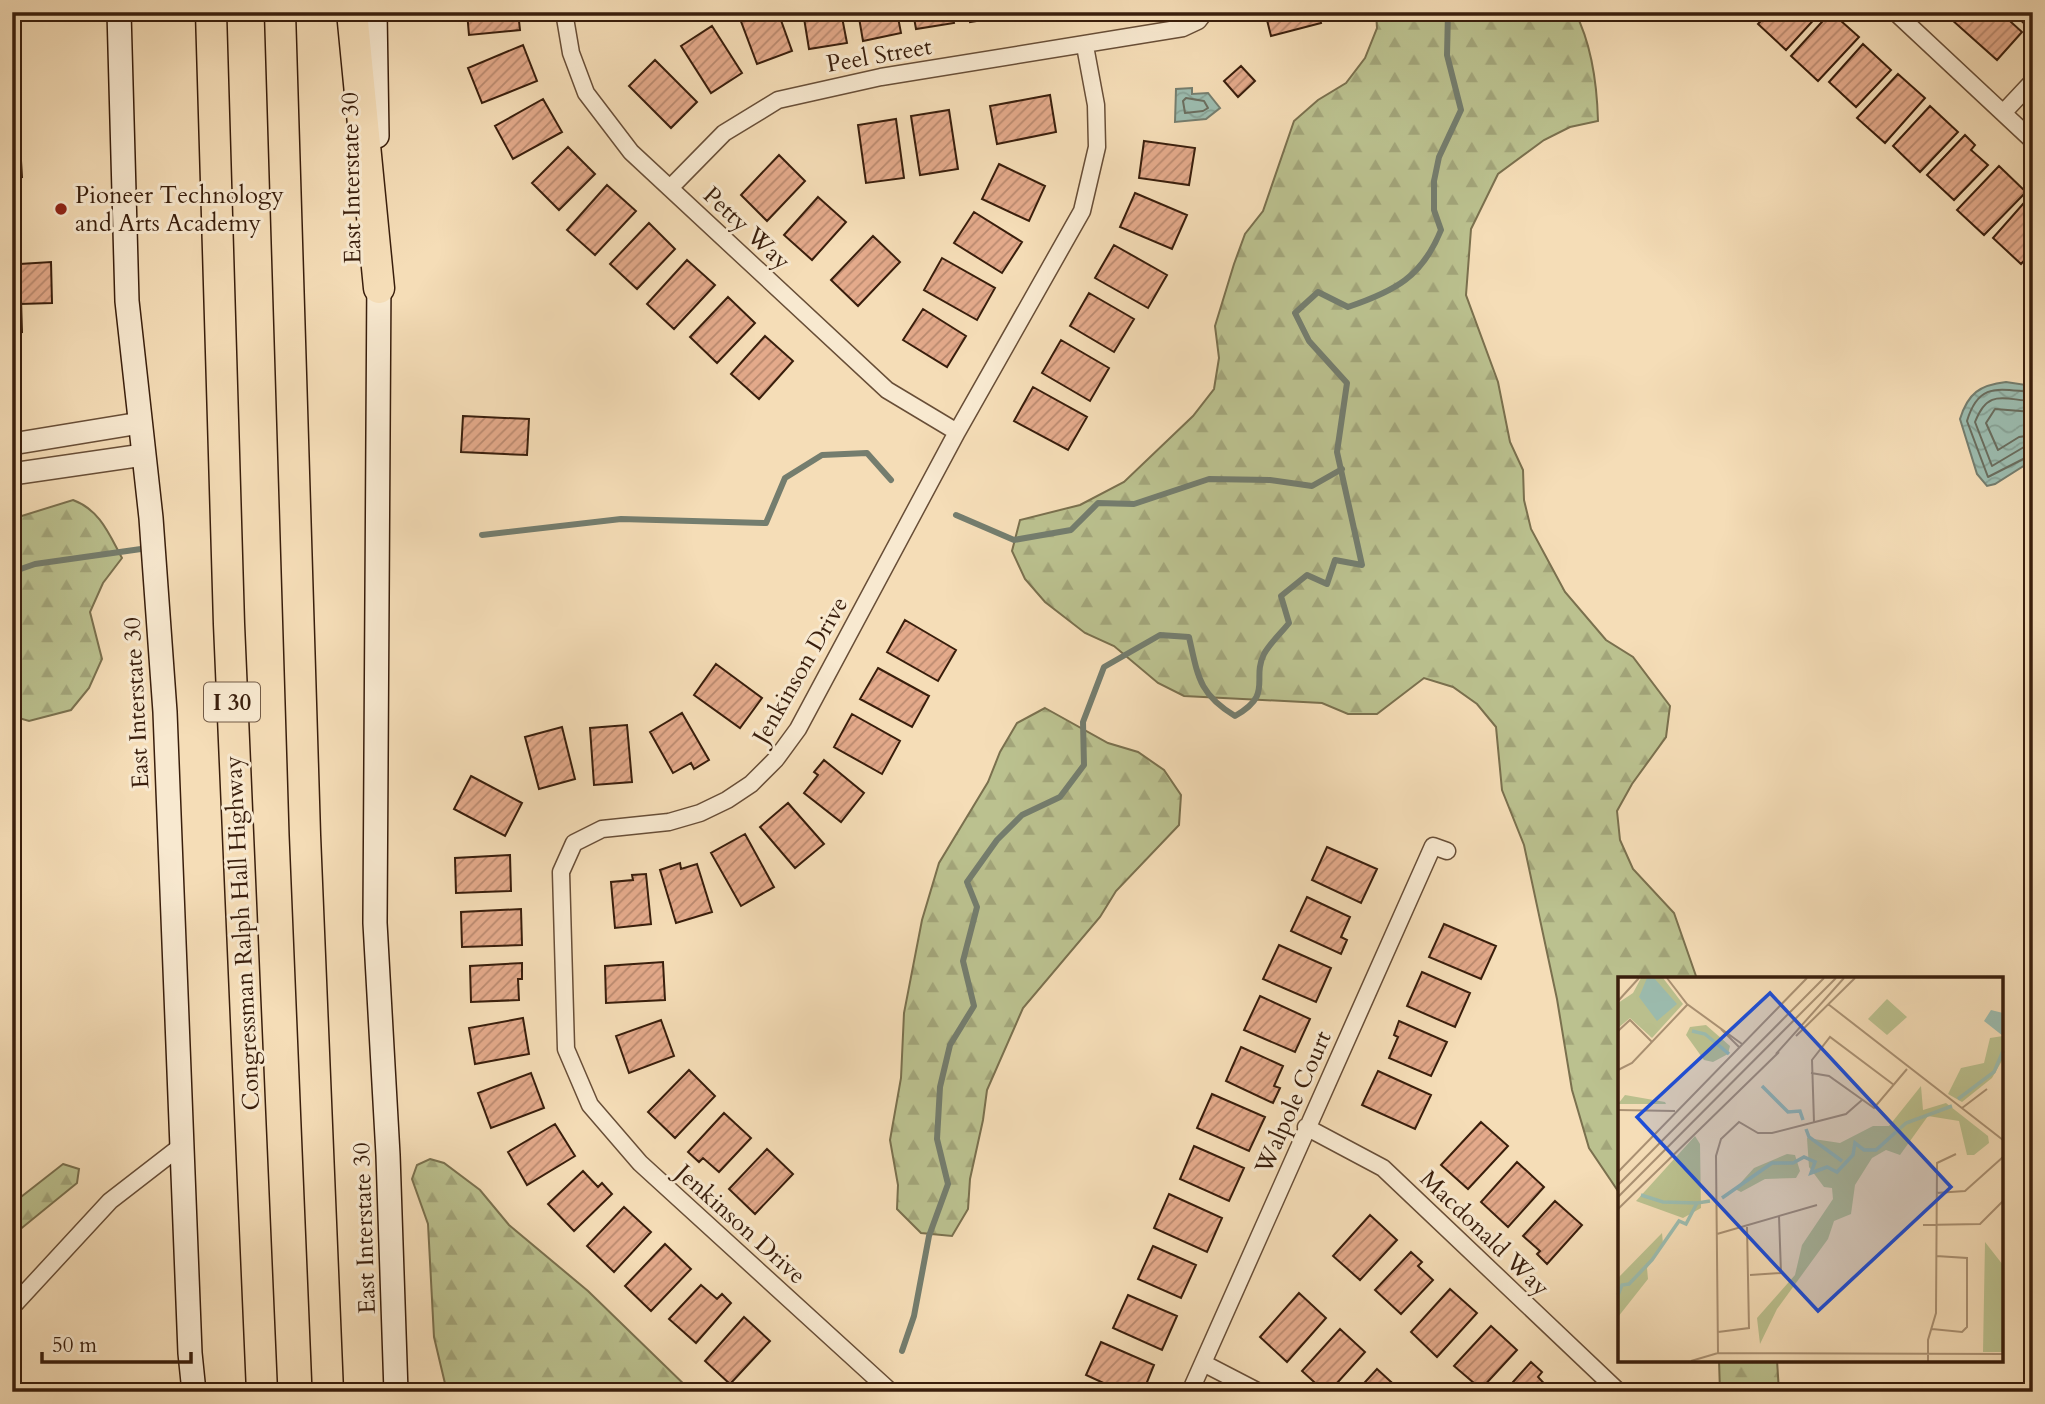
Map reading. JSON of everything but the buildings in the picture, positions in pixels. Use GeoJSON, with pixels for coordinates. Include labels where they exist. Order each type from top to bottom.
{"type":"FeatureCollection","features":[{"type":"Feature","properties":{"kind":"highway","name":"Congressman Ralph Hall Highway"},"geometry":{"type":"LineString","coordinates":[[211,12],[229,624],[262,1392]]}},
{"type":"Feature","properties":{"kind":"highway"},"geometry":{"type":"LineString","coordinates":[[281,12],[305,835],[328,1392]]}},
{"type":"Feature","properties":{"kind":"highway"},"geometry":{"type":"LineString","coordinates":[[352,12],[379,288]]}},
{"type":"Feature","properties":{"kind":"main road","name":"East Interstate 30"},"geometry":{"type":"LineString","coordinates":[[119,12],[127,301],[151,518],[165,712],[181,1146],[194,1392]]}},
{"type":"Feature","properties":{"kind":"main road","name":"East Interstate 30"},"geometry":{"type":"LineString","coordinates":[[375,12],[379,288],[375,923],[388,1155],[396,1392]]}},
{"type":"Feature","properties":{"kind":"street","name":"Petty Way"},"geometry":{"type":"LineString","coordinates":[[564,12],[570,53],[586,93],[631,152],[887,390],[957,432]]}},
{"type":"Feature","properties":{"kind":"street","name":"Peel Street"},"geometry":{"type":"LineString","coordinates":[[670,188],[724,133],[778,100],[881,77],[1183,28],[1198,21],[1205,12]]}},
{"type":"Feature","properties":{"kind":"street"},"geometry":{"type":"LineString","coordinates":[[1895,12],[2033,141]]}},
{"type":"Feature","properties":{"kind":"street","name":"Jenkinson Drive"},"geometry":{"type":"LineString","coordinates":[[891,1392],[640,1163],[590,1105],[566,1049],[561,872],[574,843],[587,834],[602,829],[669,821],[700,813],[751,784],[776,759],[798,729],[957,432],[1082,211],[1097,147],[1096,105],[1085,46]]}},
{"type":"Feature","properties":{"kind":"street"},"geometry":{"type":"LineString","coordinates":[[2003,113],[2033,81]]}},
{"type":"Feature","properties":{"kind":"street"},"geometry":{"type":"LineString","coordinates":[[12,444],[140,423]]}},
{"type":"Feature","properties":{"kind":"street"},"geometry":{"type":"LineString","coordinates":[[12,474],[143,455]]}},
{"type":"Feature","properties":{"kind":"street","name":"Walpole Court"},"geometry":{"type":"LineString","coordinates":[[1190,1392],[1433,846],[1447,851]]}},
{"type":"Feature","properties":{"kind":"street","name":"Macdonald Way"},"geometry":{"type":"LineString","coordinates":[[1306,1127],[1383,1168],[1619,1392]]}},
{"type":"Feature","properties":{"kind":"street"},"geometry":{"type":"LineString","coordinates":[[12,1307],[110,1201],[181,1146]]}},
{"type":"Feature","properties":{"kind":"street"},"geometry":{"type":"LineString","coordinates":[[1203,1363],[1259,1392]]}},
{"type":"Feature","properties":{"kind":"green space"},"geometry":{"type":"Polygon","coordinates":[[[1376,12],[1575,12],[1586,38],[1592,65],[1598,121],[1570,127],[1544,140],[1498,174],[1471,229],[1466,295],[1498,382],[1510,442],[1523,470],[1524,500],[1531,529],[1565,592],[1606,640],[1633,657],[1670,706],[1666,737],[1632,784],[1617,811],[1620,840],[1633,869],[1674,913],[1696,977],[1618,977],[1618,1191],[1589,1148],[1572,1090],[1557,999],[1524,845],[1502,790],[1496,727],[1477,704],[1453,687],[1424,678],[1377,714],[1348,714],[1322,703],[1184,696],[1158,683],[1114,646],[1085,633],[1045,602],[1025,579],[1012,551],[1020,520],[1080,505],[1124,482],[1193,416],[1214,389],[1219,358],[1215,326],[1245,234],[1263,211],[1294,121],[1318,100],[1346,83],[1365,58],[1377,28],[1376,12]]]}},
{"type":"Feature","properties":{"kind":"green space"},"geometry":{"type":"Polygon","coordinates":[[[73,500],[97,516],[122,558],[103,583],[90,612],[102,659],[89,688],[71,710],[29,721],[12,716],[12,519],[73,500]]]}},
{"type":"Feature","properties":{"kind":"green space"},"geometry":{"type":"Polygon","coordinates":[[[1045,708],[1108,743],[1138,752],[1164,770],[1181,795],[1179,825],[1116,891],[1100,917],[1023,1008],[987,1090],[970,1179],[968,1209],[952,1236],[921,1233],[897,1209],[898,1185],[890,1140],[901,1078],[904,1013],[922,920],[939,863],[988,782],[1000,752],[1017,723],[1045,708]]]}},
{"type":"Feature","properties":{"kind":"green space"},"geometry":{"type":"Polygon","coordinates":[[[430,1159],[444,1163],[480,1190],[509,1225],[588,1291],[692,1392],[447,1392],[434,1337],[428,1224],[412,1179],[417,1165],[430,1159]]]}},
{"type":"Feature","properties":{"kind":"green space"},"geometry":{"type":"Polygon","coordinates":[[[63,1164],[79,1169],[77,1183],[12,1236],[12,1204],[63,1164]]]}},
{"type":"Feature","properties":{"kind":"green space"},"geometry":{"type":"Polygon","coordinates":[[[1719,1362],[1777,1362],[1779,1392],[1720,1392],[1719,1362]]]}},
{"type":"Feature","properties":{"kind":"water"},"geometry":{"type":"Polygon","coordinates":[[[1192,88],[1192,94],[1208,93],[1220,108],[1206,119],[1175,122],[1176,89],[1192,88]]]}},
{"type":"Feature","properties":{"kind":"water"},"geometry":{"type":"Polygon","coordinates":[[[2006,382],[2033,386],[2033,460],[1995,484],[1987,486],[1977,474],[1960,419],[1967,403],[1976,392],[1989,385],[2006,382]]]}},
{"type":"Feature","properties":{"kind":"waterway"},"geometry":{"type":"LineString","coordinates":[[902,1351],[914,1316],[929,1236],[948,1184],[937,1139],[940,1087],[950,1045],[974,1006],[963,961],[977,907],[967,882],[997,840],[1022,815],[1060,797],[1084,765],[1083,722],[1104,667],[1160,635],[1189,637],[1198,674],[1207,692],[1235,716],[1254,701],[1258,694],[1259,672],[1264,654],[1289,623],[1281,596],[1307,575],[1327,584],[1335,560],[1362,565],[1337,452],[1347,383],[1309,341],[1295,313],[1318,292],[1348,307],[1380,295],[1416,271],[1433,246],[1441,230],[1434,210],[1434,181],[1439,157],[1461,110],[1447,55],[1448,12]]}},
{"type":"Feature","properties":{"kind":"waterway"},"geometry":{"type":"LineString","coordinates":[[482,535],[621,519],[766,523],[785,478],[822,455],[867,453],[891,480]]}},
{"type":"Feature","properties":{"kind":"waterway"},"geometry":{"type":"LineString","coordinates":[[956,515],[1014,540],[1071,530],[1098,503],[1134,504],[1209,479],[1270,480],[1312,486],[1342,469]]}},
{"type":"Feature","properties":{"kind":"waterway"},"geometry":{"type":"LineString","coordinates":[[12,572],[35,564],[141,549]]}},
{"type":"Feature","properties":{"kind":"place","name":"Pioneer Technology and Arts Academy"},"geometry":{"type":"Point","coordinates":[61,209]}}]}
